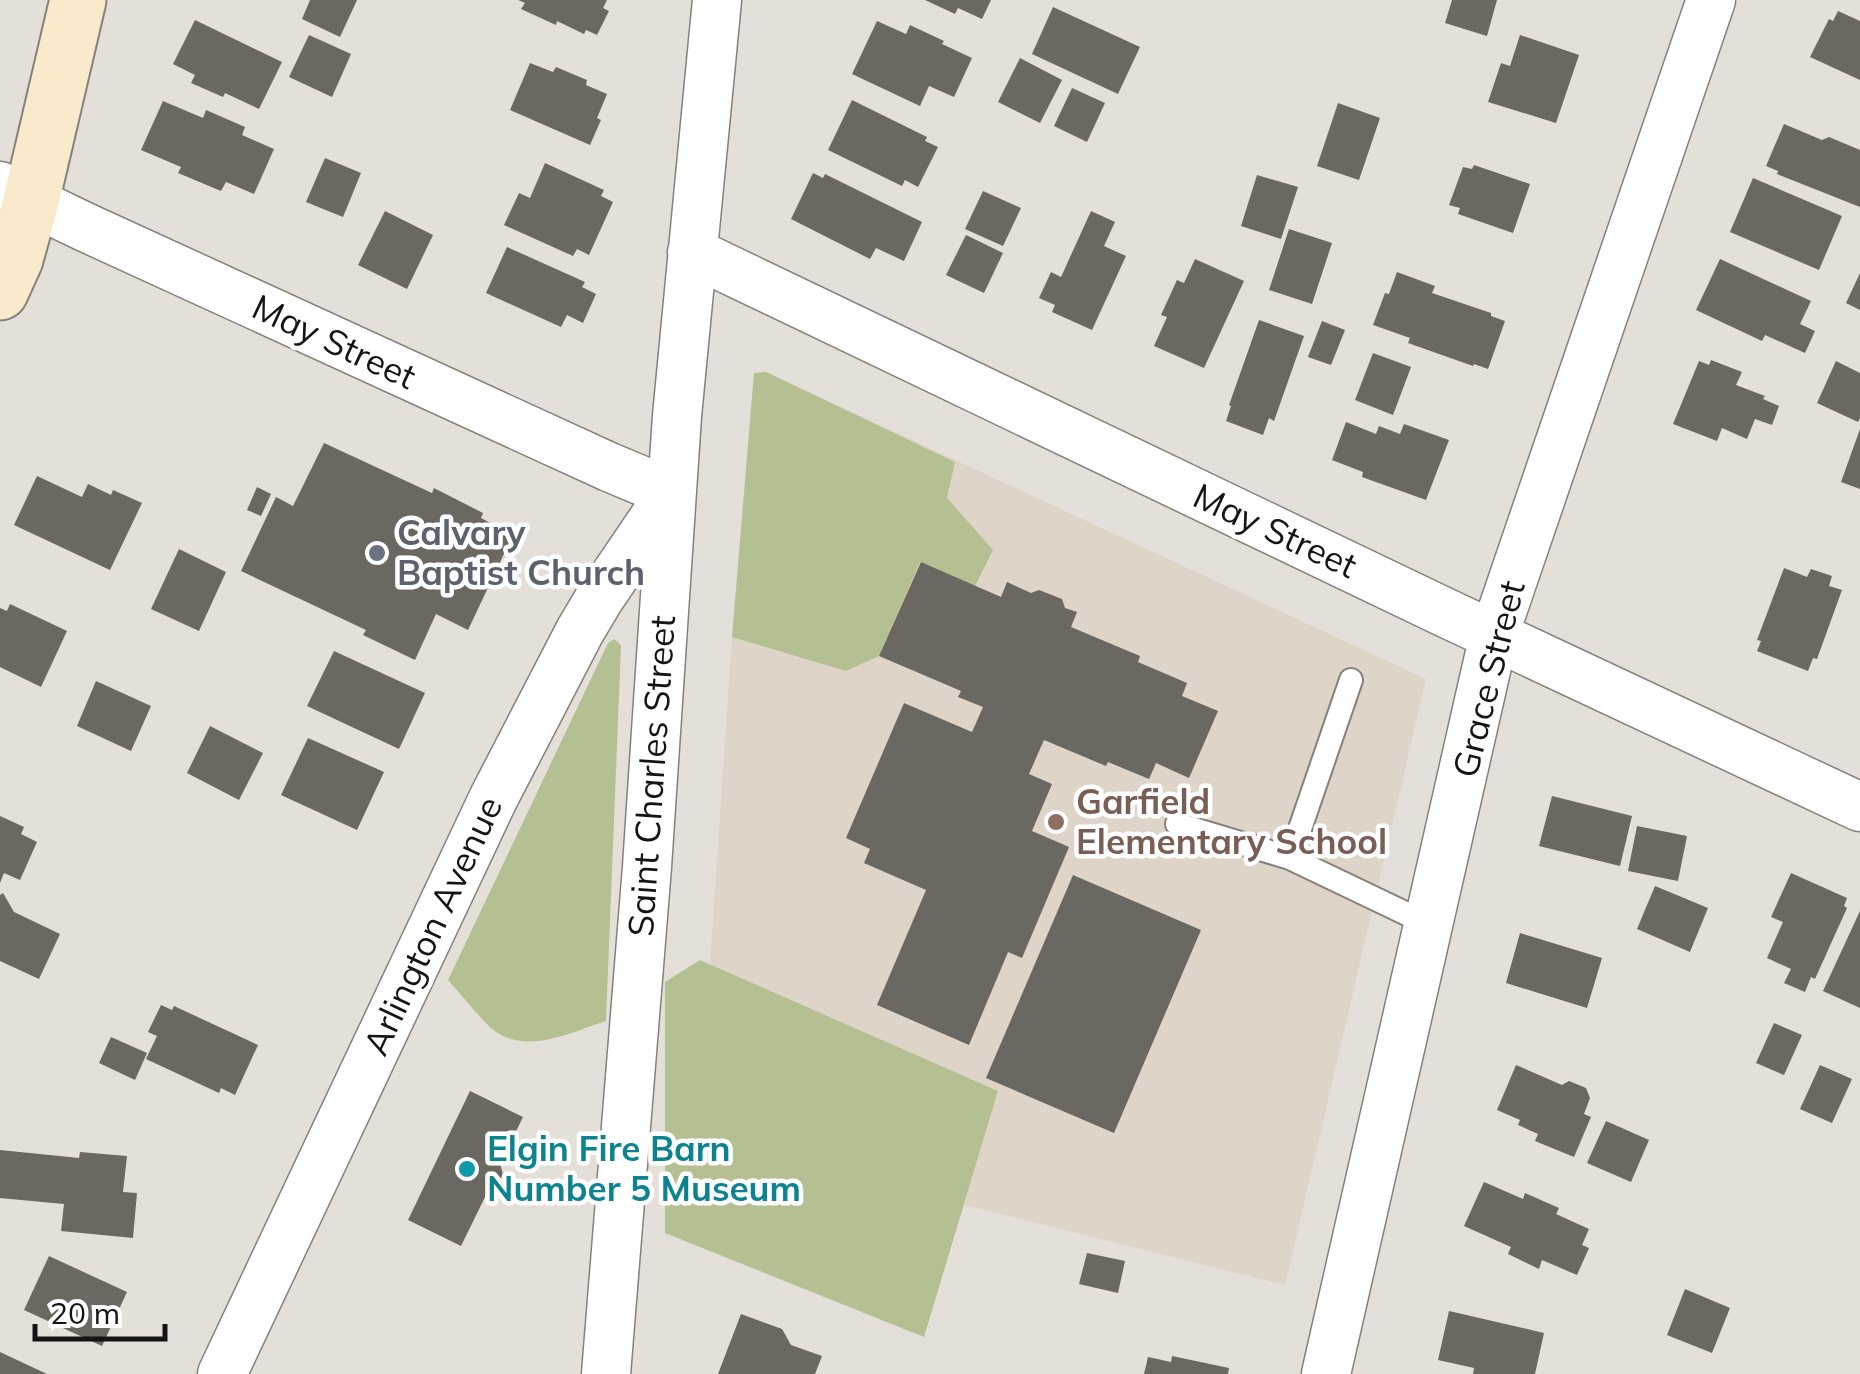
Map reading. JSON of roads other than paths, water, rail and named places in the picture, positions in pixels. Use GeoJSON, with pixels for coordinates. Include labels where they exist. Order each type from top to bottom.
{"type":"FeatureCollection","features":[{"type":"Feature","properties":{"kind":"main road"},"geometry":{"type":"LineString","coordinates":[[0,292],[16,258],[16,194],[78,0]]}},
{"type":"Feature","properties":{"kind":"street","name":"Saint Charles Street"},"geometry":{"type":"LineString","coordinates":[[606,1374],[648,848],[671,493],[717,0]]}},
{"type":"Feature","properties":{"kind":"street","name":"Grace Street"},"geometry":{"type":"LineString","coordinates":[[1326,1374],[1494,635],[1711,0]]}},
{"type":"Feature","properties":{"kind":"street","name":"May Street"},"geometry":{"type":"LineString","coordinates":[[16,194],[671,493]]}},
{"type":"Feature","properties":{"kind":"street","name":"May Street"},"geometry":{"type":"LineString","coordinates":[[692,252],[1860,807]]}},
{"type":"Feature","properties":{"kind":"street","name":"Arlington Avenue"},"geometry":{"type":"LineString","coordinates":[[222,1374],[494,797],[599,598],[671,493]]}},
{"type":"Feature","properties":{"kind":"lane"},"geometry":{"type":"LineString","coordinates":[[1290,858],[1351,680]]}},
{"type":"Feature","properties":{"kind":"lane"},"geometry":{"type":"LineString","coordinates":[[1177,824],[1290,858],[1430,925]]}},
{"type":"Feature","properties":{"kind":"place","name":"Calvary Baptist Church"},"geometry":{"type":"Point","coordinates":[377,553]}},
{"type":"Feature","properties":{"kind":"place","name":"Garfield Elementary School"},"geometry":{"type":"Point","coordinates":[1056,822]}},
{"type":"Feature","properties":{"kind":"place","name":"Elgin Fire Barn Number 5 Museum"},"geometry":{"type":"Point","coordinates":[467,1169]}}]}
